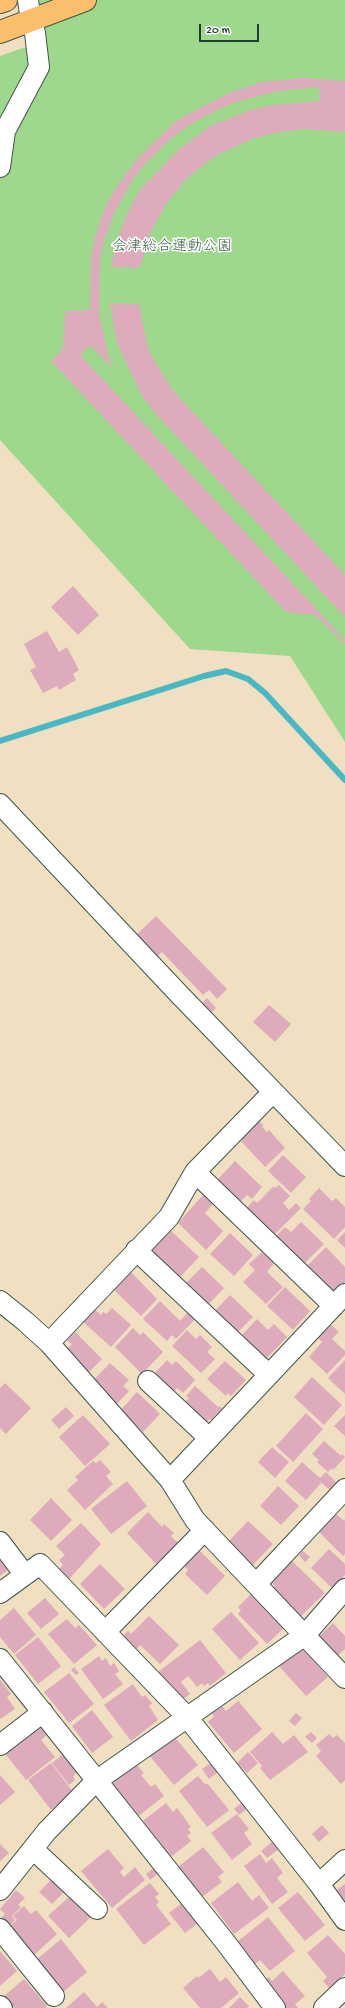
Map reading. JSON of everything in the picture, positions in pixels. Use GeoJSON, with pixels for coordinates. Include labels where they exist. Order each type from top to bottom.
{"type":"FeatureCollection","features":[{"type":"Feature","properties":{"kind":"main road"},"geometry":{"type":"LineString","coordinates":[[0,2],[6,0]]}},
{"type":"Feature","properties":{"kind":"main road"},"geometry":{"type":"LineString","coordinates":[[0,32],[85,0]]}},
{"type":"Feature","properties":{"kind":"street"},"geometry":{"type":"LineString","coordinates":[[0,167],[5,131],[23,101],[39,67],[35,33],[31,21],[28,0]]}},
{"type":"Feature","properties":{"kind":"street"},"geometry":{"type":"LineString","coordinates":[[0,804],[345,1166]]}},
{"type":"Feature","properties":{"kind":"street"},"geometry":{"type":"LineString","coordinates":[[49,1343],[169,1217],[195,1172],[273,1092]]}},
{"type":"Feature","properties":{"kind":"street"},"geometry":{"type":"LineString","coordinates":[[170,1480],[339,1300],[195,1172]]}},
{"type":"Feature","properties":{"kind":"street"},"geometry":{"type":"LineString","coordinates":[[136,1250],[268,1374]]}},
{"type":"Feature","properties":{"kind":"street"},"geometry":{"type":"LineString","coordinates":[[0,1301],[49,1343],[170,1480],[195,1520],[345,1678]]}},
{"type":"Feature","properties":{"kind":"street"},"geometry":{"type":"LineString","coordinates":[[148,1380],[209,1438]]}},
{"type":"Feature","properties":{"kind":"street"},"geometry":{"type":"LineString","coordinates":[[256,1584],[345,1489]]}},
{"type":"Feature","properties":{"kind":"street"},"geometry":{"type":"LineString","coordinates":[[105,1632],[205,1530]]}},
{"type":"Feature","properties":{"kind":"street"},"geometry":{"type":"LineString","coordinates":[[0,1542],[25,1575]]}},
{"type":"Feature","properties":{"kind":"street"},"geometry":{"type":"LineString","coordinates":[[0,1594],[40,1564],[188,1717],[319,1884],[345,1920]]}},
{"type":"Feature","properties":{"kind":"street"},"geometry":{"type":"LineString","coordinates":[[0,1890],[47,1831],[96,1781],[305,1635],[345,1589]]}},
{"type":"Feature","properties":{"kind":"street"},"geometry":{"type":"LineString","coordinates":[[0,1659],[226,1943],[275,2008]]}},
{"type":"Feature","properties":{"kind":"street"},"geometry":{"type":"LineString","coordinates":[[0,1745],[43,1712]]}},
{"type":"Feature","properties":{"kind":"street"},"geometry":{"type":"LineString","coordinates":[[33,1849],[97,1909]]}},
{"type":"Feature","properties":{"kind":"street"},"geometry":{"type":"LineString","coordinates":[[319,1884],[345,1860]]}},
{"type":"Feature","properties":{"kind":"street"},"geometry":{"type":"LineString","coordinates":[[0,1929],[54,1996]]}},
{"type":"Feature","properties":{"kind":"street"},"geometry":{"type":"LineString","coordinates":[[324,2008],[345,1988]]}},
{"type":"Feature","properties":{"kind":"green space","name":"会津総合運動公園"},"geometry":{"type":"Polygon","coordinates":[[[37,0],[345,0],[345,742],[290,656],[190,649],[0,440],[0,56],[46,40],[37,0]]]}},
{"type":"Feature","properties":{"kind":"building"},"geometry":{"type":"Polygon","coordinates":[[[303,78],[345,81],[345,132],[304,129],[275,133],[254,138],[217,155],[188,177],[167,202],[150,233],[140,268],[111,267],[115,246],[126,216],[139,191],[178,150],[210,126],[250,110],[273,105],[320,101],[319,87],[277,91],[236,102],[219,109],[186,127],[168,141],[143,166],[133,179],[115,211],[104,240],[100,261],[99,312],[112,368],[90,345],[80,355],[345,640],[345,644],[315,615],[286,612],[51,361],[63,349],[65,311],[90,310],[91,258],[95,237],[102,215],[113,192],[137,159],[177,120],[229,93],[262,82],[303,78]]]}},
{"type":"Feature","properties":{"kind":"building"},"geometry":{"type":"Polygon","coordinates":[[[110,303],[139,304],[148,349],[157,366],[175,393],[345,575],[345,617],[155,413],[141,394],[117,343],[110,303]]]}},
{"type":"Feature","properties":{"kind":"building"},"geometry":{"type":"Polygon","coordinates":[[[73,586],[99,615],[78,635],[51,607],[73,586]]]}},
{"type":"Feature","properties":{"kind":"building"},"geometry":{"type":"Polygon","coordinates":[[[47,631],[59,652],[67,647],[79,670],[73,674],[76,680],[59,690],[57,686],[43,693],[30,670],[36,667],[24,644],[47,631]]]}},
{"type":"Feature","properties":{"kind":"building"},"geometry":{"type":"Polygon","coordinates":[[[156,916],[227,989],[217,999],[209,990],[203,995],[162,952],[154,960],[133,938],[156,916]]]}},
{"type":"Feature","properties":{"kind":"building"},"geometry":{"type":"Polygon","coordinates":[[[207,998],[216,1008],[208,1016],[199,1006],[207,998]]]}},
{"type":"Feature","properties":{"kind":"building"},"geometry":{"type":"Polygon","coordinates":[[[269,1005],[291,1024],[275,1042],[253,1022],[269,1005]]]}},
{"type":"Feature","properties":{"kind":"building"},"geometry":{"type":"Polygon","coordinates":[[[258,1120],[264,1126],[262,1127],[267,1132],[269,1130],[285,1148],[265,1167],[241,1141],[243,1140],[240,1136],[258,1120]]]}},
{"type":"Feature","properties":{"kind":"building"},"geometry":{"type":"Polygon","coordinates":[[[283,1155],[306,1177],[291,1193],[268,1171],[283,1155]]]}},
{"type":"Feature","properties":{"kind":"building"},"geometry":{"type":"Polygon","coordinates":[[[235,1161],[262,1187],[252,1199],[247,1195],[240,1202],[217,1180],[235,1161]]]}},
{"type":"Feature","properties":{"kind":"building"},"geometry":{"type":"Polygon","coordinates":[[[279,1185],[290,1196],[283,1203],[289,1210],[296,1203],[301,1208],[274,1235],[244,1211],[254,1200],[257,1203],[274,1186],[275,1188],[279,1185]]]}},
{"type":"Feature","properties":{"kind":"building"},"geometry":{"type":"Polygon","coordinates":[[[319,1188],[332,1201],[336,1198],[345,1207],[345,1227],[334,1239],[303,1209],[311,1201],[309,1199],[319,1188]]]}},
{"type":"Feature","properties":{"kind":"building"},"geometry":{"type":"Polygon","coordinates":[[[204,1194],[214,1203],[205,1213],[223,1231],[206,1250],[178,1223],[204,1194]]]}},
{"type":"Feature","properties":{"kind":"building"},"geometry":{"type":"Polygon","coordinates":[[[301,1222],[324,1244],[304,1264],[272,1240],[285,1227],[291,1232],[301,1222]]]}},
{"type":"Feature","properties":{"kind":"building"},"geometry":{"type":"Polygon","coordinates":[[[169,1229],[199,1257],[179,1278],[148,1250],[169,1229]]]}},
{"type":"Feature","properties":{"kind":"building"},"geometry":{"type":"Polygon","coordinates":[[[345,1232],[345,1248],[337,1240],[345,1232]]]}},
{"type":"Feature","properties":{"kind":"building"},"geometry":{"type":"Polygon","coordinates":[[[230,1233],[253,1255],[234,1276],[210,1254],[230,1233]]]}},
{"type":"Feature","properties":{"kind":"building"},"geometry":{"type":"Polygon","coordinates":[[[326,1247],[345,1267],[345,1282],[334,1293],[307,1266],[326,1247]]]}},
{"type":"Feature","properties":{"kind":"building"},"geometry":{"type":"Polygon","coordinates":[[[262,1252],[274,1263],[267,1272],[283,1287],[266,1304],[243,1282],[255,1270],[249,1264],[262,1252]]]}},
{"type":"Feature","properties":{"kind":"building"},"geometry":{"type":"Polygon","coordinates":[[[202,1267],[224,1288],[207,1306],[184,1285],[202,1267]]]}},
{"type":"Feature","properties":{"kind":"building"},"geometry":{"type":"Polygon","coordinates":[[[131,1272],[157,1299],[141,1316],[114,1290],[131,1272]]]}},
{"type":"Feature","properties":{"kind":"building"},"geometry":{"type":"Polygon","coordinates":[[[285,1287],[310,1311],[293,1330],[267,1306],[285,1287]]]}},
{"type":"Feature","properties":{"kind":"building"},"geometry":{"type":"Polygon","coordinates":[[[230,1295],[253,1317],[237,1333],[214,1312],[230,1295]]]}},
{"type":"Feature","properties":{"kind":"building"},"geometry":{"type":"Polygon","coordinates":[[[160,1301],[180,1321],[190,1310],[197,1317],[176,1339],[172,1335],[167,1341],[143,1319],[160,1301]]]}},
{"type":"Feature","properties":{"kind":"building"},"geometry":{"type":"Polygon","coordinates":[[[112,1308],[131,1325],[111,1347],[83,1322],[94,1309],[101,1315],[103,1312],[106,1314],[112,1308]]]}},
{"type":"Feature","properties":{"kind":"building"},"geometry":{"type":"Polygon","coordinates":[[[257,1319],[268,1330],[274,1324],[287,1337],[266,1359],[241,1336],[257,1319]]]}},
{"type":"Feature","properties":{"kind":"building"},"geometry":{"type":"Polygon","coordinates":[[[331,1325],[339,1332],[332,1339],[345,1351],[345,1355],[327,1374],[309,1357],[322,1342],[318,1338],[331,1325]]]}},
{"type":"Feature","properties":{"kind":"building"},"geometry":{"type":"Polygon","coordinates":[[[133,1328],[140,1335],[143,1332],[163,1352],[142,1374],[115,1347],[133,1328]]]}},
{"type":"Feature","properties":{"kind":"building"},"geometry":{"type":"Polygon","coordinates":[[[187,1330],[196,1339],[200,1335],[212,1347],[207,1352],[215,1359],[201,1373],[172,1346],[187,1330]]]}},
{"type":"Feature","properties":{"kind":"building"},"geometry":{"type":"Polygon","coordinates":[[[75,1332],[102,1359],[86,1375],[63,1353],[72,1344],[67,1340],[75,1332]]]}},
{"type":"Feature","properties":{"kind":"building"},"geometry":{"type":"Polygon","coordinates":[[[167,1360],[172,1365],[176,1361],[195,1380],[183,1393],[177,1388],[172,1394],[152,1376],[167,1360]]]}},
{"type":"Feature","properties":{"kind":"building"},"geometry":{"type":"Polygon","coordinates":[[[345,1360],[345,1394],[328,1378],[345,1360]]]}},
{"type":"Feature","properties":{"kind":"building"},"geometry":{"type":"Polygon","coordinates":[[[225,1361],[246,1380],[231,1396],[228,1393],[226,1396],[207,1379],[225,1361]]]}},
{"type":"Feature","properties":{"kind":"building"},"geometry":{"type":"Polygon","coordinates":[[[110,1363],[129,1380],[123,1386],[129,1391],[115,1406],[91,1383],[110,1363]]]}},
{"type":"Feature","properties":{"kind":"building"},"geometry":{"type":"Polygon","coordinates":[[[312,1377],[342,1405],[324,1425],[294,1397],[312,1377]]]}},
{"type":"Feature","properties":{"kind":"building"},"geometry":{"type":"Polygon","coordinates":[[[5,1383],[31,1408],[6,1434],[0,1428],[0,1388],[5,1383]]]}},
{"type":"Feature","properties":{"kind":"building"},"geometry":{"type":"Polygon","coordinates":[[[195,1386],[218,1407],[219,1406],[222,1408],[211,1420],[210,1419],[204,1424],[183,1404],[189,1398],[186,1396],[195,1386]]]}},
{"type":"Feature","properties":{"kind":"building"},"geometry":{"type":"Polygon","coordinates":[[[137,1392],[160,1414],[143,1432],[120,1411],[137,1392]]]}},
{"type":"Feature","properties":{"kind":"building"},"geometry":{"type":"Polygon","coordinates":[[[66,1407],[74,1416],[59,1429],[51,1420],[66,1407]]]}},
{"type":"Feature","properties":{"kind":"building"},"geometry":{"type":"Polygon","coordinates":[[[306,1413],[323,1429],[293,1462],[276,1446],[306,1413]]]}},
{"type":"Feature","properties":{"kind":"building"},"geometry":{"type":"Polygon","coordinates":[[[83,1415],[110,1444],[85,1466],[59,1437],[83,1415]]]}},
{"type":"Feature","properties":{"kind":"building"},"geometry":{"type":"Polygon","coordinates":[[[345,1415],[345,1436],[334,1426],[345,1415]]]}},
{"type":"Feature","properties":{"kind":"building"},"geometry":{"type":"Polygon","coordinates":[[[324,1441],[341,1456],[342,1454],[345,1457],[333,1470],[332,1468],[328,1472],[317,1462],[319,1460],[312,1454],[324,1441]]]}},
{"type":"Feature","properties":{"kind":"building"},"geometry":{"type":"Polygon","coordinates":[[[272,1447],[289,1462],[275,1478],[258,1462],[272,1447]]]}},
{"type":"Feature","properties":{"kind":"building"},"geometry":{"type":"Polygon","coordinates":[[[100,1460],[111,1472],[106,1476],[113,1484],[85,1510],[67,1490],[78,1480],[75,1477],[93,1461],[96,1463],[100,1460]]]}},
{"type":"Feature","properties":{"kind":"building"},"geometry":{"type":"Polygon","coordinates":[[[302,1462],[320,1478],[326,1472],[338,1484],[331,1491],[318,1480],[321,1483],[306,1500],[285,1481],[302,1462]]]}},
{"type":"Feature","properties":{"kind":"building"},"geometry":{"type":"Polygon","coordinates":[[[127,1481],[147,1506],[111,1534],[91,1509],[127,1481]]]}},
{"type":"Feature","properties":{"kind":"building"},"geometry":{"type":"Polygon","coordinates":[[[278,1486],[299,1506],[281,1525],[260,1506],[278,1486]]]}},
{"type":"Feature","properties":{"kind":"building"},"geometry":{"type":"Polygon","coordinates":[[[51,1498],[72,1520],[51,1541],[30,1520],[51,1498]]]}},
{"type":"Feature","properties":{"kind":"building"},"geometry":{"type":"Polygon","coordinates":[[[148,1512],[162,1527],[164,1524],[174,1533],[171,1536],[180,1545],[158,1566],[127,1533],[148,1512]]]}},
{"type":"Feature","properties":{"kind":"building"},"geometry":{"type":"Polygon","coordinates":[[[335,1513],[344,1521],[345,1519],[345,1554],[343,1556],[318,1531],[335,1513]]]}},
{"type":"Feature","properties":{"kind":"building"},"geometry":{"type":"Polygon","coordinates":[[[248,1521],[273,1544],[250,1568],[227,1543],[248,1521]]]}},
{"type":"Feature","properties":{"kind":"building"},"geometry":{"type":"Polygon","coordinates":[[[81,1523],[101,1544],[69,1579],[59,1569],[63,1565],[59,1560],[65,1555],[56,1546],[81,1523]]]}},
{"type":"Feature","properties":{"kind":"building"},"geometry":{"type":"Polygon","coordinates":[[[329,1549],[345,1564],[345,1575],[332,1588],[311,1568],[329,1549]]]}},
{"type":"Feature","properties":{"kind":"building"},"geometry":{"type":"Polygon","coordinates":[[[200,1551],[225,1576],[207,1595],[185,1574],[188,1570],[184,1566],[200,1551]]]}},
{"type":"Feature","properties":{"kind":"building"},"geometry":{"type":"Polygon","coordinates":[[[303,1551],[310,1557],[305,1562],[299,1555],[303,1551]]]}},
{"type":"Feature","properties":{"kind":"building"},"geometry":{"type":"Polygon","coordinates":[[[0,1560],[8,1570],[0,1576],[0,1560]]]}},
{"type":"Feature","properties":{"kind":"building"},"geometry":{"type":"Polygon","coordinates":[[[291,1560],[325,1593],[301,1616],[273,1588],[275,1586],[270,1581],[291,1560]]]}},
{"type":"Feature","properties":{"kind":"building"},"geometry":{"type":"Polygon","coordinates":[[[100,1564],[125,1589],[104,1609],[80,1584],[100,1564]]]}},
{"type":"Feature","properties":{"kind":"building"},"geometry":{"type":"Polygon","coordinates":[[[252,1593],[285,1627],[267,1644],[238,1614],[241,1610],[238,1607],[252,1593]]]}},
{"type":"Feature","properties":{"kind":"building"},"geometry":{"type":"Polygon","coordinates":[[[45,1598],[59,1614],[41,1629],[27,1613],[45,1598]]]}},
{"type":"Feature","properties":{"kind":"building"},"geometry":{"type":"Polygon","coordinates":[[[14,1608],[36,1635],[14,1654],[0,1637],[0,1620],[14,1608]]]}},
{"type":"Feature","properties":{"kind":"building"},"geometry":{"type":"Polygon","coordinates":[[[231,1612],[259,1643],[240,1660],[212,1629],[231,1612]]]}},
{"type":"Feature","properties":{"kind":"building"},"geometry":{"type":"Polygon","coordinates":[[[149,1616],[179,1645],[160,1664],[140,1645],[137,1649],[123,1636],[128,1631],[131,1634],[149,1616]]]}},
{"type":"Feature","properties":{"kind":"building"},"geometry":{"type":"Polygon","coordinates":[[[67,1619],[75,1628],[79,1625],[97,1645],[74,1664],[48,1634],[67,1619]]]}},
{"type":"Feature","properties":{"kind":"building"},"geometry":{"type":"Polygon","coordinates":[[[333,1623],[345,1636],[345,1649],[335,1658],[317,1638],[333,1623]]]}},
{"type":"Feature","properties":{"kind":"building"},"geometry":{"type":"Polygon","coordinates":[[[38,1637],[61,1666],[38,1684],[15,1655],[38,1637]]]}},
{"type":"Feature","properties":{"kind":"building"},"geometry":{"type":"Polygon","coordinates":[[[200,1640],[226,1673],[210,1686],[208,1683],[204,1686],[202,1683],[197,1687],[188,1676],[181,1682],[190,1694],[181,1701],[158,1672],[200,1640]]]}},
{"type":"Feature","properties":{"kind":"building"},"geometry":{"type":"Polygon","coordinates":[[[300,1645],[328,1677],[306,1696],[278,1665],[300,1645]]]}},
{"type":"Feature","properties":{"kind":"building"},"geometry":{"type":"Polygon","coordinates":[[[99,1656],[102,1661],[106,1658],[110,1666],[114,1663],[119,1671],[115,1674],[123,1684],[103,1699],[81,1669],[99,1656]]]}},
{"type":"Feature","properties":{"kind":"building"},"geometry":{"type":"Polygon","coordinates":[[[74,1667],[79,1673],[76,1675],[71,1670],[74,1667]]]}},
{"type":"Feature","properties":{"kind":"building"},"geometry":{"type":"Polygon","coordinates":[[[69,1673],[94,1704],[69,1723],[44,1692],[69,1673]]]}},
{"type":"Feature","properties":{"kind":"building"},"geometry":{"type":"Polygon","coordinates":[[[0,1679],[11,1694],[7,1697],[15,1709],[0,1719],[0,1679]]]}},
{"type":"Feature","properties":{"kind":"building"},"geometry":{"type":"Polygon","coordinates":[[[133,1684],[142,1697],[145,1695],[152,1703],[149,1706],[158,1720],[131,1741],[104,1705],[133,1684]]]}},
{"type":"Feature","properties":{"kind":"building"},"geometry":{"type":"Polygon","coordinates":[[[238,1701],[262,1729],[234,1753],[208,1722],[214,1716],[210,1712],[217,1706],[219,1709],[222,1706],[226,1711],[238,1701]]]}},
{"type":"Feature","properties":{"kind":"building"},"geometry":{"type":"Polygon","coordinates":[[[92,1710],[113,1737],[92,1753],[72,1726],[92,1710]]]}},
{"type":"Feature","properties":{"kind":"building"},"geometry":{"type":"Polygon","coordinates":[[[296,1713],[302,1718],[295,1726],[289,1721],[296,1713]]]}},
{"type":"Feature","properties":{"kind":"building"},"geometry":{"type":"Polygon","coordinates":[[[38,1724],[47,1735],[41,1740],[55,1757],[26,1780],[4,1752],[38,1724]]]}},
{"type":"Feature","properties":{"kind":"building"},"geometry":{"type":"Polygon","coordinates":[[[272,1732],[283,1744],[294,1735],[308,1752],[270,1780],[260,1768],[262,1766],[250,1752],[272,1732]]]}},
{"type":"Feature","properties":{"kind":"building"},"geometry":{"type":"Polygon","coordinates":[[[311,1732],[317,1738],[312,1743],[305,1737],[311,1732]]]}},
{"type":"Feature","properties":{"kind":"building"},"geometry":{"type":"Polygon","coordinates":[[[329,1734],[333,1738],[337,1735],[345,1743],[345,1780],[341,1784],[316,1756],[321,1751],[316,1745],[329,1734]]]}},
{"type":"Feature","properties":{"kind":"building"},"geometry":{"type":"Polygon","coordinates":[[[173,1735],[198,1765],[174,1785],[149,1755],[173,1735]]]}},
{"type":"Feature","properties":{"kind":"building"},"geometry":{"type":"Polygon","coordinates":[[[66,1752],[79,1771],[73,1776],[75,1780],[69,1785],[52,1763],[66,1752]]]}},
{"type":"Feature","properties":{"kind":"building"},"geometry":{"type":"Polygon","coordinates":[[[248,1752],[258,1763],[247,1773],[237,1763],[248,1752]]]}},
{"type":"Feature","properties":{"kind":"building"},"geometry":{"type":"Polygon","coordinates":[[[215,1760],[222,1769],[209,1779],[202,1769],[215,1760]]]}},
{"type":"Feature","properties":{"kind":"building"},"geometry":{"type":"Polygon","coordinates":[[[51,1763],[73,1792],[51,1810],[28,1780],[51,1763]]]}},
{"type":"Feature","properties":{"kind":"building"},"geometry":{"type":"Polygon","coordinates":[[[137,1765],[144,1773],[141,1775],[151,1787],[155,1784],[164,1796],[136,1818],[110,1786],[115,1781],[113,1778],[123,1771],[125,1774],[137,1765]]]}},
{"type":"Feature","properties":{"kind":"building"},"geometry":{"type":"Polygon","coordinates":[[[0,1775],[15,1792],[0,1805],[0,1775]]]}},
{"type":"Feature","properties":{"kind":"building"},"geometry":{"type":"Polygon","coordinates":[[[198,1776],[206,1785],[207,1783],[229,1810],[207,1827],[179,1791],[198,1776]]]}},
{"type":"Feature","properties":{"kind":"building"},"geometry":{"type":"Polygon","coordinates":[[[244,1801],[249,1807],[239,1815],[234,1809],[244,1801]]]}},
{"type":"Feature","properties":{"kind":"building"},"geometry":{"type":"Polygon","coordinates":[[[166,1803],[173,1812],[177,1808],[191,1827],[188,1829],[191,1833],[187,1836],[191,1841],[171,1857],[143,1821],[166,1803]]]}},
{"type":"Feature","properties":{"kind":"building"},"geometry":{"type":"Polygon","coordinates":[[[237,1814],[249,1829],[244,1833],[252,1844],[232,1860],[211,1833],[237,1814]]]}},
{"type":"Feature","properties":{"kind":"building"},"geometry":{"type":"Polygon","coordinates":[[[322,1825],[329,1833],[319,1842],[312,1834],[322,1825]]]}},
{"type":"Feature","properties":{"kind":"building"},"geometry":{"type":"Polygon","coordinates":[[[273,1841],[279,1849],[267,1858],[261,1851],[273,1841]]]}},
{"type":"Feature","properties":{"kind":"building"},"geometry":{"type":"Polygon","coordinates":[[[0,1844],[9,1853],[0,1861],[0,1844]]]}},
{"type":"Feature","properties":{"kind":"building"},"geometry":{"type":"Polygon","coordinates":[[[203,1847],[224,1872],[218,1877],[222,1882],[202,1897],[178,1867],[203,1847]]]}},
{"type":"Feature","properties":{"kind":"building"},"geometry":{"type":"Polygon","coordinates":[[[108,1849],[124,1868],[120,1872],[124,1877],[135,1867],[145,1880],[112,1908],[81,1871],[108,1849]]]}},
{"type":"Feature","properties":{"kind":"building"},"geometry":{"type":"Polygon","coordinates":[[[260,1854],[266,1863],[272,1858],[283,1873],[277,1878],[288,1892],[272,1904],[244,1866],[260,1854]]]}},
{"type":"Feature","properties":{"kind":"building"},"geometry":{"type":"Polygon","coordinates":[[[155,1867],[160,1872],[150,1880],[146,1874],[155,1867]]]}},
{"type":"Feature","properties":{"kind":"building"},"geometry":{"type":"Polygon","coordinates":[[[55,1876],[68,1888],[52,1904],[39,1892],[55,1876]]]}},
{"type":"Feature","properties":{"kind":"building"},"geometry":{"type":"Polygon","coordinates":[[[238,1882],[252,1901],[259,1895],[269,1908],[234,1934],[211,1903],[238,1882]]]}},
{"type":"Feature","properties":{"kind":"building"},"geometry":{"type":"Polygon","coordinates":[[[150,1883],[159,1894],[155,1897],[159,1902],[156,1905],[171,1924],[144,1945],[116,1909],[150,1883]]]}},
{"type":"Feature","properties":{"kind":"building"},"geometry":{"type":"Polygon","coordinates":[[[345,1884],[345,1903],[335,1891],[345,1884]]]}},
{"type":"Feature","properties":{"kind":"building"},"geometry":{"type":"Polygon","coordinates":[[[16,1890],[25,1898],[18,1905],[21,1907],[12,1916],[15,1920],[8,1927],[0,1919],[5,1914],[0,1909],[16,1890]]]}},
{"type":"Feature","properties":{"kind":"building"},"geometry":{"type":"Polygon","coordinates":[[[298,1892],[325,1925],[305,1941],[278,1908],[298,1892]]]}},
{"type":"Feature","properties":{"kind":"building"},"geometry":{"type":"Polygon","coordinates":[[[72,1894],[92,1916],[69,1938],[48,1916],[72,1894]]]}},
{"type":"Feature","properties":{"kind":"building"},"geometry":{"type":"Polygon","coordinates":[[[182,1903],[198,1923],[185,1933],[169,1913],[182,1903]]]}},
{"type":"Feature","properties":{"kind":"building"},"geometry":{"type":"Polygon","coordinates":[[[24,1906],[31,1914],[36,1910],[57,1934],[34,1955],[9,1927],[17,1920],[13,1916],[24,1906]]]}},
{"type":"Feature","properties":{"kind":"building"},"geometry":{"type":"Polygon","coordinates":[[[268,1917],[295,1951],[270,1971],[260,1960],[255,1964],[237,1942],[268,1917]]]}},
{"type":"Feature","properties":{"kind":"building"},"geometry":{"type":"Polygon","coordinates":[[[328,1935],[345,1954],[345,1974],[329,1988],[323,1981],[327,1977],[307,1953],[328,1935]]]}},
{"type":"Feature","properties":{"kind":"building"},"geometry":{"type":"Polygon","coordinates":[[[61,1939],[87,1972],[62,1993],[36,1960],[61,1939]]]}},
{"type":"Feature","properties":{"kind":"building"},"geometry":{"type":"Polygon","coordinates":[[[0,1951],[17,1971],[0,1986],[0,1951]]]}},
{"type":"Feature","properties":{"kind":"building"},"geometry":{"type":"Polygon","coordinates":[[[210,1969],[220,1982],[226,1977],[239,1993],[221,2008],[200,2008],[183,1988],[197,1976],[198,1978],[210,1969]]]}},
{"type":"Feature","properties":{"kind":"building"},"geometry":{"type":"Polygon","coordinates":[[[283,1971],[305,1996],[295,2004],[298,2008],[282,2008],[261,1983],[269,1977],[272,1981],[283,1971]]]}},
{"type":"Feature","properties":{"kind":"building"},"geometry":{"type":"Polygon","coordinates":[[[24,1979],[47,2006],[45,2008],[14,2008],[4,1996],[24,1979]]]}},
{"type":"Feature","properties":{"kind":"building"},"geometry":{"type":"Polygon","coordinates":[[[84,1992],[97,2007],[102,2002],[108,2008],[66,2008],[84,1992]]]}},
{"type":"Feature","properties":{"kind":"building"},"geometry":{"type":"Polygon","coordinates":[[[240,1997],[249,2006],[247,2008],[229,2008],[240,1997]]]}},
{"type":"Feature","properties":{"kind":"waterway"},"geometry":{"type":"LineString","coordinates":[[0,741],[204,676],[226,671],[248,679],[265,693],[345,780]]}}]}
